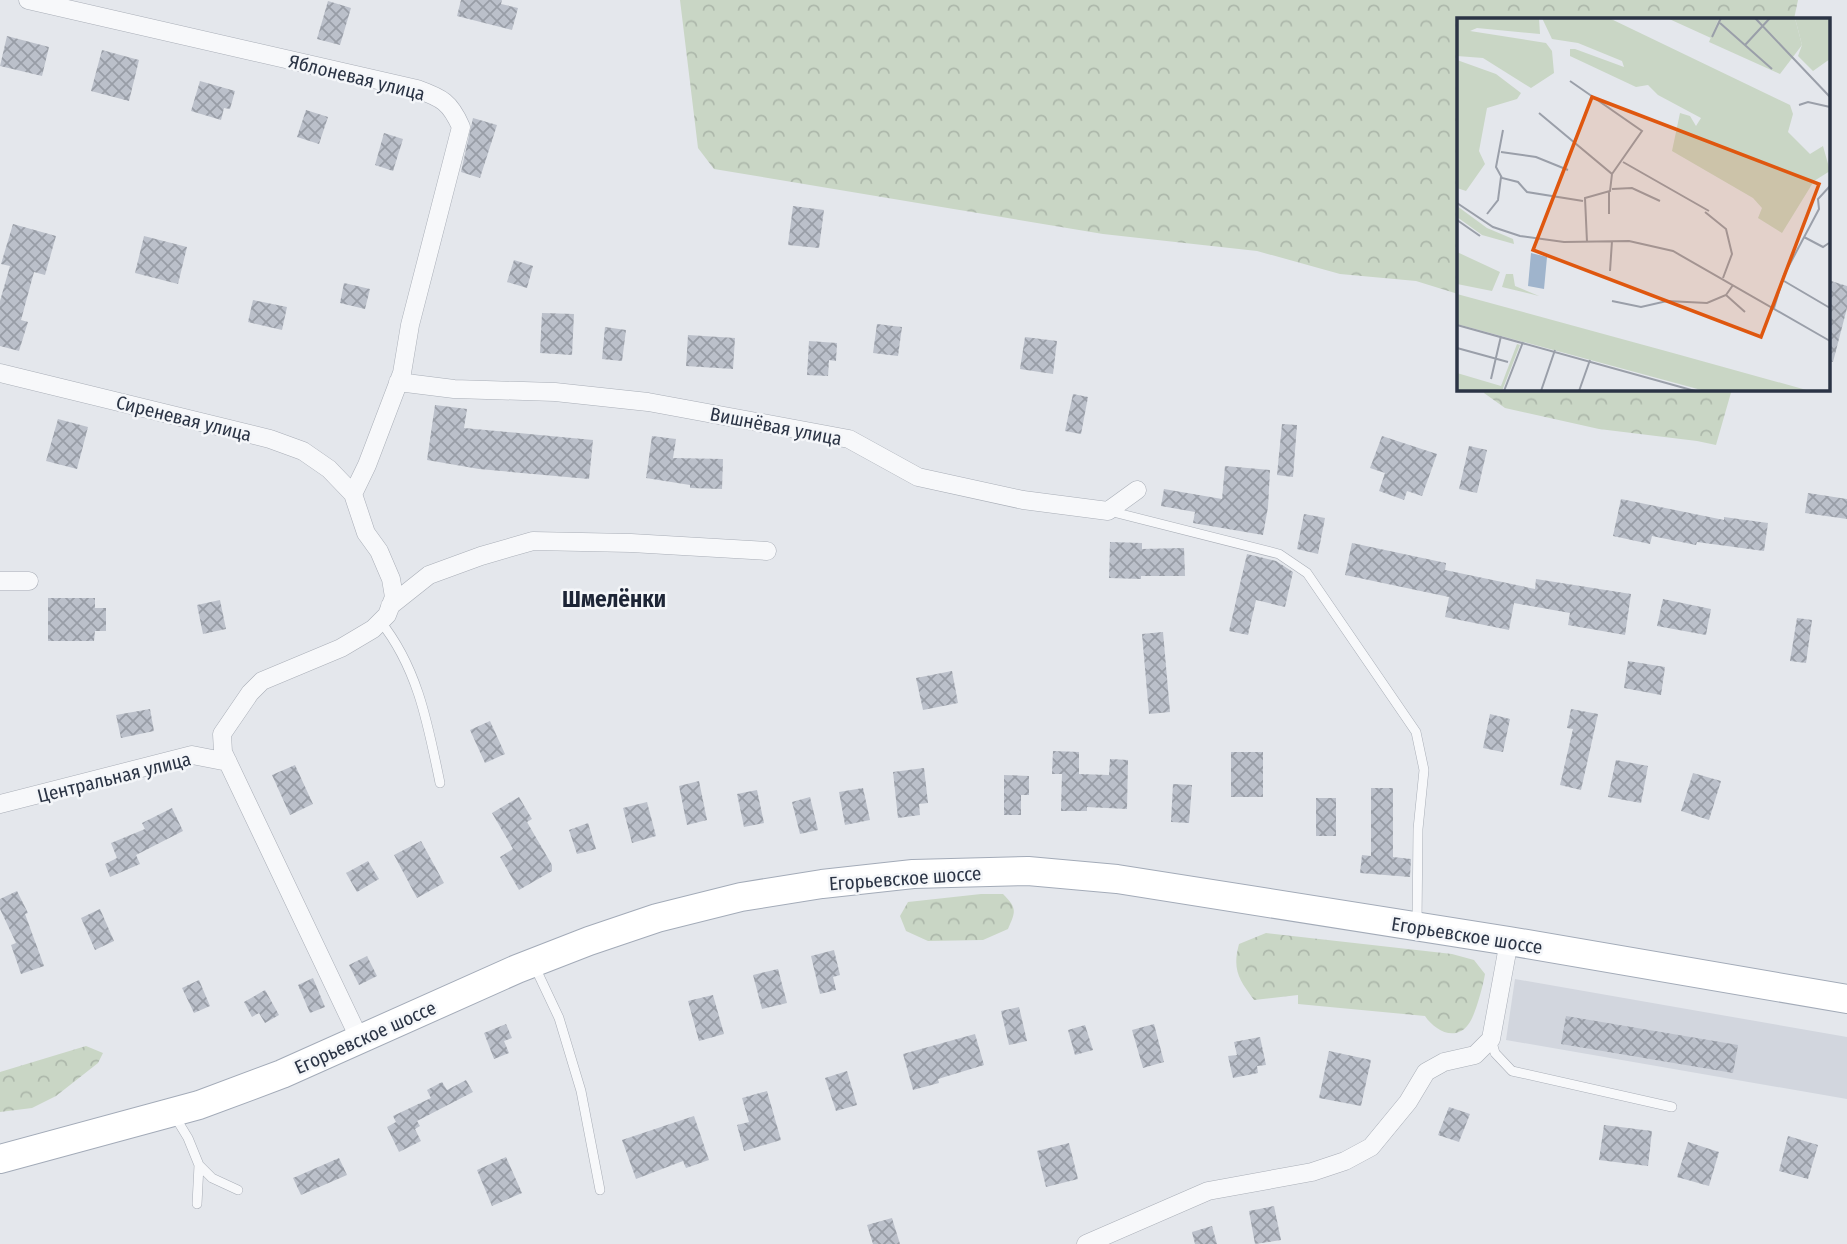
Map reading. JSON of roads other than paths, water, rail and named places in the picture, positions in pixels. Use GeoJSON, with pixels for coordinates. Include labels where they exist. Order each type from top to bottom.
{"type":"FeatureCollection","features":[{"type":"Feature","properties":{"kind":"main road","name":"Егорьевское шоссе"},"geometry":{"type":"LineString","coordinates":[[0,1159],[174,1113],[282,1074],[533,964],[657,918],[741,897],[821,884],[913,874],[1028,871],[1117,879],[1509,941],[1847,999]]}},
{"type":"Feature","properties":{"kind":"street","name":"Яблоневая улица"},"geometry":{"type":"LineString","coordinates":[[28,0],[417,89],[439,96],[453,109],[461,127],[398,382],[367,465],[353,494]]}},
{"type":"Feature","properties":{"kind":"street","name":"Сиреневая улица"},"geometry":{"type":"LineString","coordinates":[[0,373],[270,439],[303,451],[329,469],[353,494]]}},
{"type":"Feature","properties":{"kind":"street","name":"Вишнёвая улица"},"geometry":{"type":"LineString","coordinates":[[398,382],[454,388],[555,392],[648,402],[849,439],[918,477],[1023,500],[1108,510]]}},
{"type":"Feature","properties":{"kind":"street"},"geometry":{"type":"LineString","coordinates":[[1108,510],[1137,490]]}},
{"type":"Feature","properties":{"kind":"street"},"geometry":{"type":"LineString","coordinates":[[353,494],[366,533],[379,551],[391,579],[394,597],[387,615],[373,629],[341,648],[262,681],[250,693],[222,734],[223,752],[360,1040]]}},
{"type":"Feature","properties":{"kind":"street"},"geometry":{"type":"LineString","coordinates":[[390,606],[429,575],[533,541],[631,543],[767,551]]}},
{"type":"Feature","properties":{"kind":"street"},"geometry":{"type":"LineString","coordinates":[[0,582],[29,581]]}},
{"type":"Feature","properties":{"kind":"street","name":"Центральная улица"},"geometry":{"type":"LineString","coordinates":[[0,804],[192,755],[228,762]]}},
{"type":"Feature","properties":{"kind":"street"},"geometry":{"type":"LineString","coordinates":[[1086,1244],[1208,1191],[1312,1172],[1345,1161],[1371,1147],[1408,1102],[1426,1072],[1444,1062],[1475,1055],[1491,1039],[1509,941]]}},
{"type":"Feature","properties":{"kind":"lane"},"geometry":{"type":"LineString","coordinates":[[1108,510],[1279,554],[1307,573],[1416,732],[1424,770],[1418,829],[1417,926]]}},
{"type":"Feature","properties":{"kind":"lane"},"geometry":{"type":"LineString","coordinates":[[380,621],[393,637],[414,675],[440,783]]}},
{"type":"Feature","properties":{"kind":"lane"},"geometry":{"type":"LineString","coordinates":[[533,964],[559,1018],[581,1091],[600,1190]]}},
{"type":"Feature","properties":{"kind":"lane"},"geometry":{"type":"LineString","coordinates":[[1491,1039],[1495,1053],[1512,1071],[1672,1107]]}},
{"type":"Feature","properties":{"kind":"lane"},"geometry":{"type":"LineString","coordinates":[[174,1113],[188,1138],[198,1165],[197,1204]]}},
{"type":"Feature","properties":{"kind":"lane"},"geometry":{"type":"LineString","coordinates":[[198,1165],[212,1178],[238,1190]]}},
{"type":"Feature","properties":{"kind":"district","name":"Шмелёнки"},"geometry":{"type":"Point","coordinates":[614,599]}}]}
